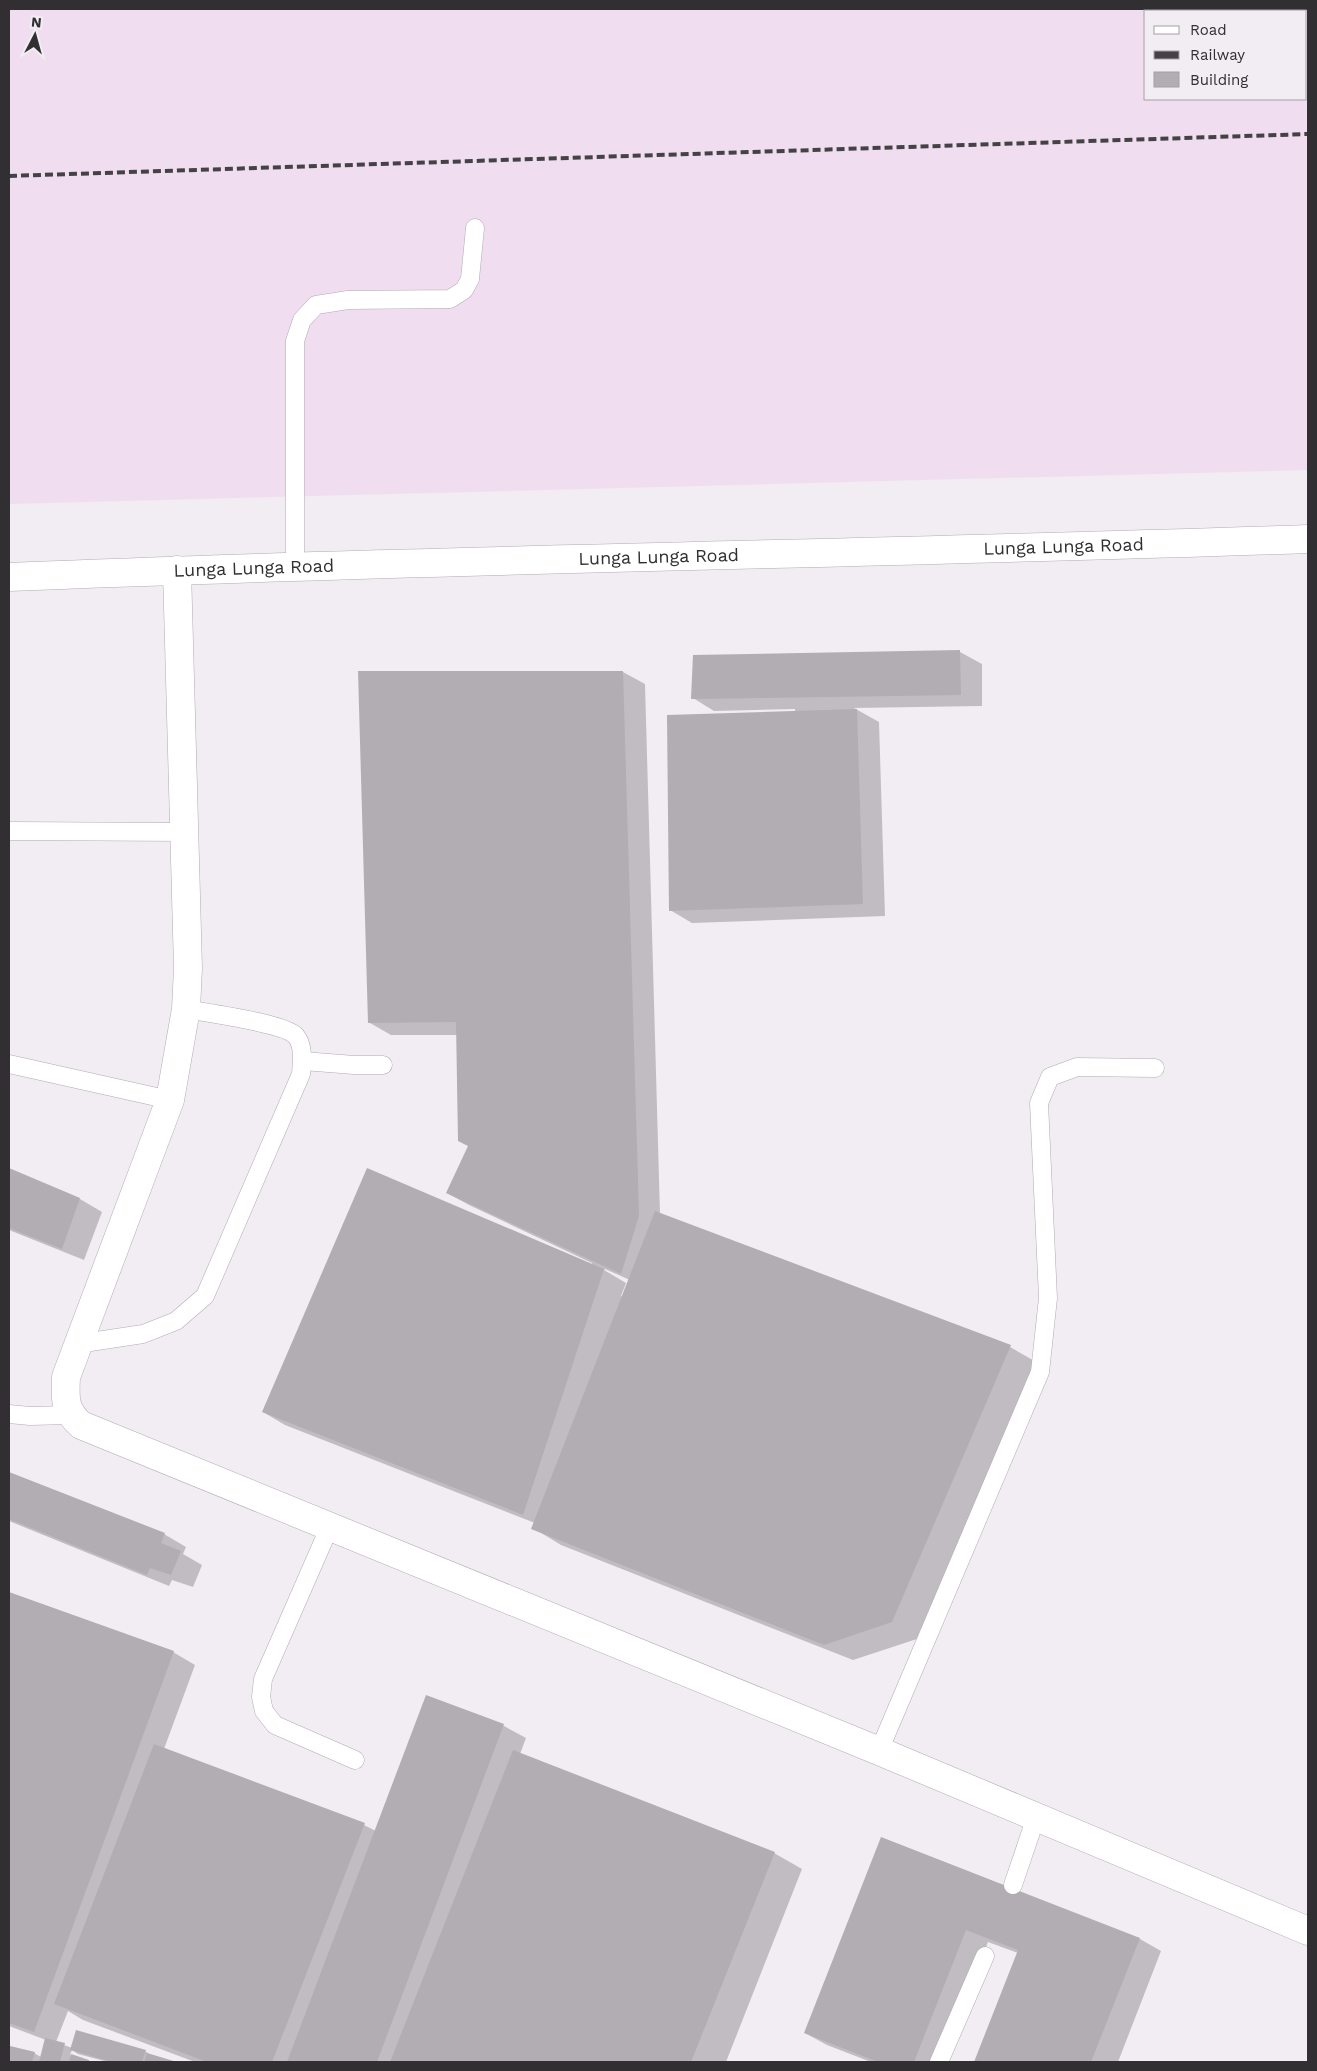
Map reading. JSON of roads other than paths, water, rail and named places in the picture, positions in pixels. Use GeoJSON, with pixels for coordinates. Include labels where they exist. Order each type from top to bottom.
{"type":"FeatureCollection","features":[{"type":"Feature","properties":{"kind":"street","name":"Lunga Lunga Road"},"geometry":{"type":"LineString","coordinates":[[9,577],[177,570],[1035,548],[1308,539]]}},
{"type":"Feature","properties":{"kind":"street"},"geometry":{"type":"LineString","coordinates":[[177,570],[188,968],[186,1010],[170,1100],[66,1377],[65,1396],[70,1415],[81,1425],[879,1751],[1308,1931]]}},
{"type":"Feature","properties":{"kind":"lane"},"geometry":{"type":"LineString","coordinates":[[295,567],[295,341],[302,320],[316,305],[348,300],[450,299],[464,290],[470,279],[475,228]]}},
{"type":"Feature","properties":{"kind":"lane"},"geometry":{"type":"LineString","coordinates":[[9,832],[184,832]]}},
{"type":"Feature","properties":{"kind":"lane"},"geometry":{"type":"LineString","coordinates":[[77,1344],[143,1334],[176,1321],[205,1296],[301,1074],[302,1050],[296,1036],[282,1028],[186,1010]]}},
{"type":"Feature","properties":{"kind":"lane"},"geometry":{"type":"LineString","coordinates":[[303,1061],[383,1065]]}},
{"type":"Feature","properties":{"kind":"lane"},"geometry":{"type":"LineString","coordinates":[[9,1064],[170,1100]]}},
{"type":"Feature","properties":{"kind":"lane"},"geometry":{"type":"LineString","coordinates":[[879,1751],[1040,1372],[1048,1298],[1039,1103],[1050,1077],[1077,1067],[1155,1068]]}},
{"type":"Feature","properties":{"kind":"lane"},"geometry":{"type":"LineString","coordinates":[[9,1414],[30,1416],[70,1415]]}},
{"type":"Feature","properties":{"kind":"lane"},"geometry":{"type":"LineString","coordinates":[[330,1526],[263,1678],[262,1697],[264,1711],[275,1725],[355,1760]]}},
{"type":"Feature","properties":{"kind":"lane"},"geometry":{"type":"LineString","coordinates":[[1013,1885],[1036,1817]]}},
{"type":"Feature","properties":{"kind":"lane"},"geometry":{"type":"LineString","coordinates":[[939,2062],[985,1956]]}},
{"type":"Feature","properties":{"kind":"railway"},"geometry":{"type":"LineString","coordinates":[[9,176],[1308,134]]}}]}
